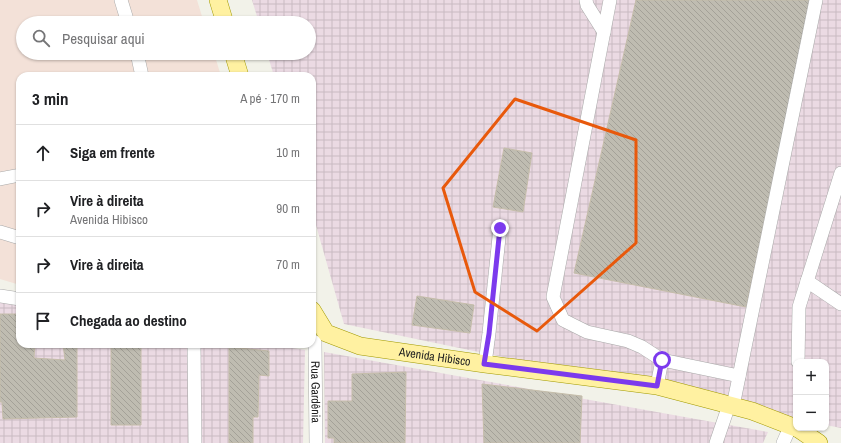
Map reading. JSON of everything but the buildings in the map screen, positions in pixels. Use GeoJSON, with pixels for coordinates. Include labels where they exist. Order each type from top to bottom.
{"type":"FeatureCollection","features":[{"type":"Feature","properties":{"kind":"main road"},"geometry":{"type":"LineString","coordinates":[[218,0],[223,16]]}},
{"type":"Feature","properties":{"kind":"main road"},"geometry":{"type":"LineString","coordinates":[[235,60],[239,72]]}},
{"type":"Feature","properties":{"kind":"main road","name":"Avenida Hibisco"},"geometry":{"type":"LineString","coordinates":[[318,339],[484,364],[657,386],[752,411],[793,426]]}},
{"type":"Feature","properties":{"kind":"main road","name":"Avenida Hibisco"},"geometry":{"type":"LineString","coordinates":[[802,431],[819,443]]}},
{"type":"Feature","properties":{"kind":"street"},"geometry":{"type":"LineString","coordinates":[[121,0],[126,16]]}},
{"type":"Feature","properties":{"kind":"street"},"geometry":{"type":"LineString","coordinates":[[586,0],[604,32]]}},
{"type":"Feature","properties":{"kind":"street"},"geometry":{"type":"LineString","coordinates":[[610,0],[553,297],[563,320],[587,332],[628,341],[642,347],[662,360],[739,376]]}},
{"type":"Feature","properties":{"kind":"street"},"geometry":{"type":"LineString","coordinates":[[716,443],[731,405],[739,376],[816,0]]}},
{"type":"Feature","properties":{"kind":"street"},"geometry":{"type":"LineString","coordinates":[[139,60],[141,72]]}},
{"type":"Feature","properties":{"kind":"street"},"geometry":{"type":"LineString","coordinates":[[798,359],[799,307],[841,173]]}},
{"type":"Feature","properties":{"kind":"street"},"geometry":{"type":"LineString","coordinates":[[0,179],[16,176]]}},
{"type":"Feature","properties":{"kind":"street"},"geometry":{"type":"LineString","coordinates":[[484,364],[489,334],[500,228]]}},
{"type":"Feature","properties":{"kind":"street"},"geometry":{"type":"LineString","coordinates":[[0,232],[16,237]]}},
{"type":"Feature","properties":{"kind":"street"},"geometry":{"type":"LineString","coordinates":[[807,280],[841,304]]}},
{"type":"Feature","properties":{"kind":"street"},"geometry":{"type":"LineString","coordinates":[[0,296],[16,298]]}},
{"type":"Feature","properties":{"kind":"street","name":"Rua Gardênia"},"geometry":{"type":"LineString","coordinates":[[316,443],[318,339]]}},
{"type":"Feature","properties":{"kind":"street"},"geometry":{"type":"LineString","coordinates":[[194,348],[195,443]]}},
{"type":"Feature","properties":{"kind":"street"},"geometry":{"type":"LineString","coordinates":[[657,386],[662,360]]}},
{"type":"Feature","properties":{"kind":"street"},"geometry":{"type":"LineString","coordinates":[[783,443],[795,431]]}},
{"type":"Feature","properties":{"kind":"highlighted area"},"geometry":{"type":"Polygon","coordinates":[[[515,99],[636,140],[636,243],[537,331],[475,292],[443,188],[515,99]]]}},
{"type":"Feature","properties":{"kind":"shaded area"},"geometry":{"type":"Polygon","coordinates":[[[0,0],[197,0],[202,16],[16,16],[16,60],[216,60],[220,72],[16,72],[16,284],[0,279],[0,0]]]}},
{"type":"Feature","properties":{"kind":"shaded area"},"geometry":{"type":"Polygon","coordinates":[[[252,0],[841,0],[841,428],[829,426],[829,359],[793,359],[793,417],[344,324],[316,225],[316,72],[273,72],[269,60],[316,60],[316,16],[257,16],[252,0]]]}},
{"type":"Feature","properties":{"kind":"shaded area"},"geometry":{"type":"Polygon","coordinates":[[[0,301],[16,303],[16,348],[292,348],[305,350],[303,443],[0,443],[0,301]]]}},
{"type":"Feature","properties":{"kind":"shaded area"},"geometry":{"type":"Polygon","coordinates":[[[324,352],[768,432],[763,443],[325,443],[324,352]]]}},
{"type":"Feature","properties":{"kind":"route"},"geometry":{"type":"LineString","coordinates":[[500,228],[489,334],[484,364],[657,386],[662,360]]}}]}
